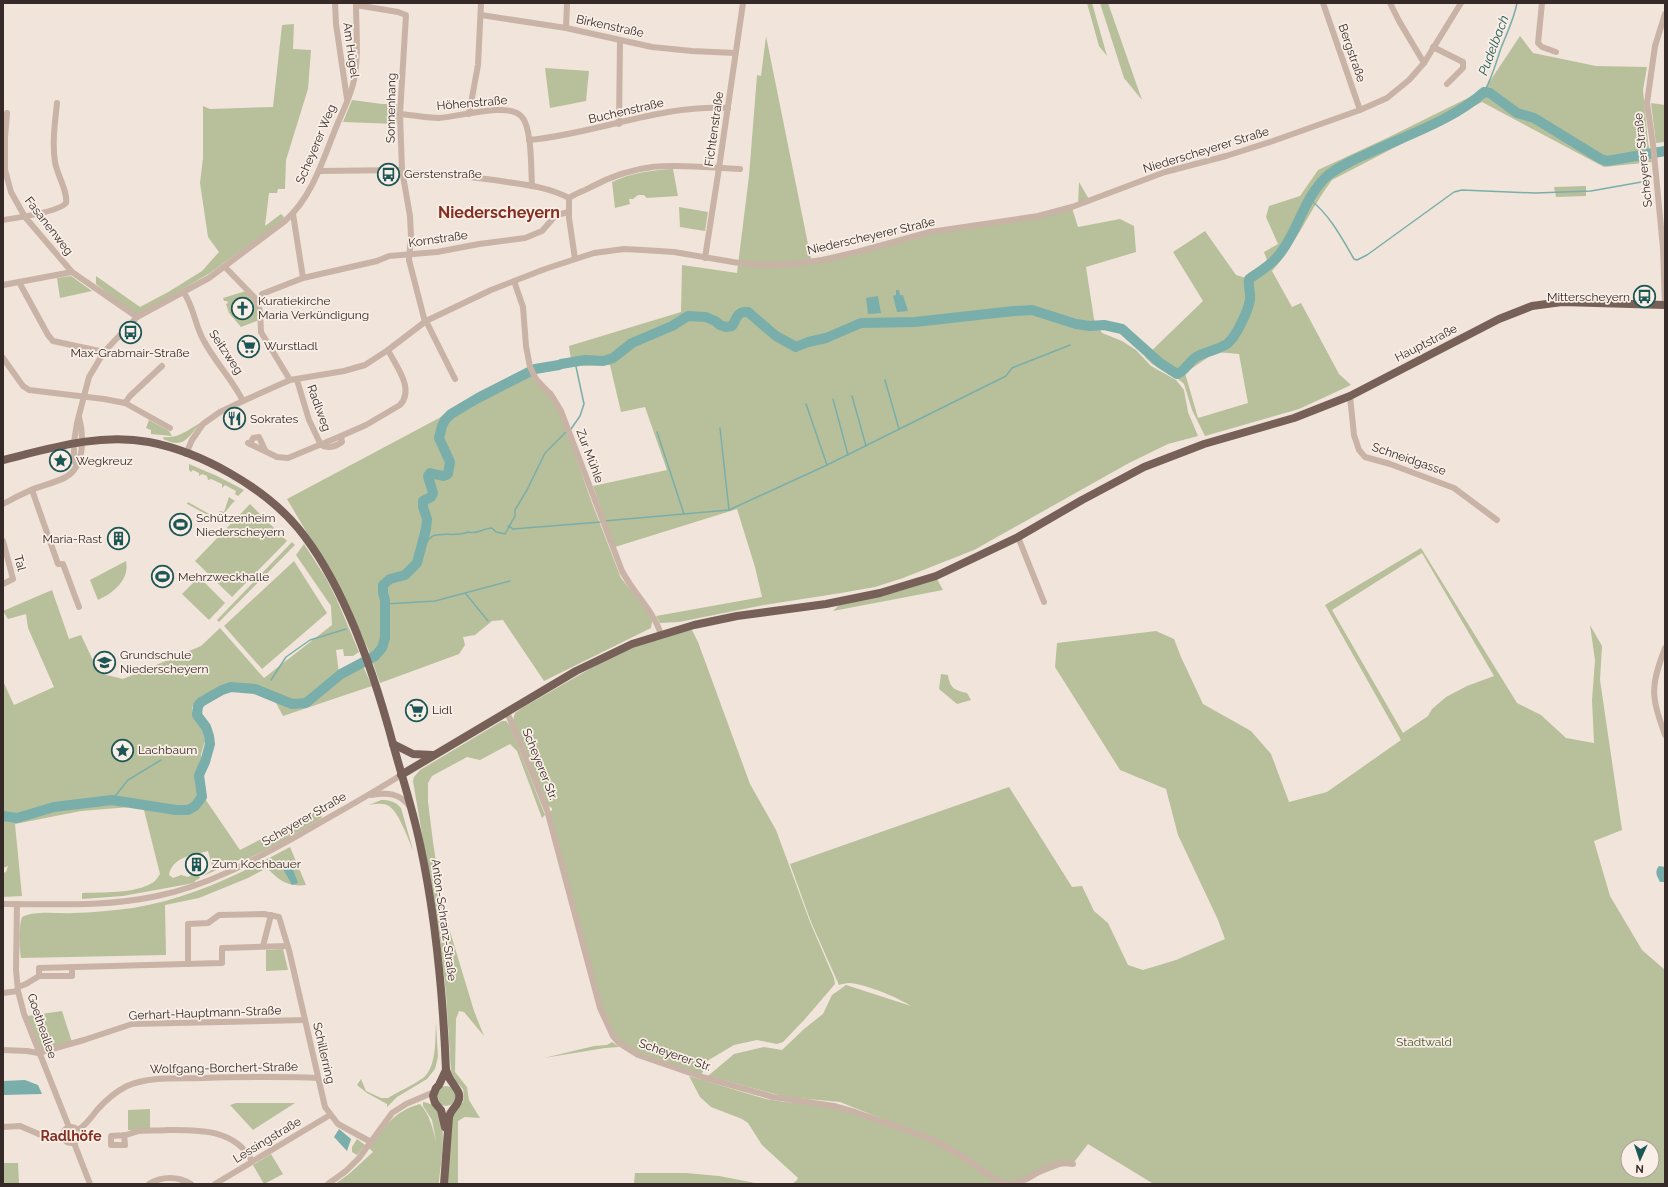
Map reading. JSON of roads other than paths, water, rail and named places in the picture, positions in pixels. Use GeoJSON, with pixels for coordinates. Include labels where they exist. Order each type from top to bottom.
{"type":"FeatureCollection","features":[{"type":"Feature","properties":{"kind":"main road","name":"Hauptstraße"},"geometry":{"type":"LineString","coordinates":[[401,775],[576,671],[632,644],[694,625],[737,616],[826,604],[880,593],[936,576],[1018,537],[1082,500],[1144,468],[1204,444],[1294,418],[1350,396],[1499,319],[1532,306],[1562,302],[1665,306]]}},
{"type":"Feature","properties":{"kind":"main road","name":"Anton-Schranz-Straße"},"geometry":{"type":"LineString","coordinates":[[3,460],[78,441],[118,440],[142,442],[161,446],[186,454],[230,474],[250,486],[278,507],[298,527],[311,544],[330,576],[368,664],[393,744],[420,843],[438,948],[446,1070],[454,1086],[458,1090],[459,1098],[457,1104],[452,1108],[450,1113],[447,1134],[444,1184]]}},
{"type":"Feature","properties":{"kind":"main road"},"geometry":{"type":"LineString","coordinates":[[393,744],[413,754],[434,755]]}},
{"type":"Feature","properties":{"kind":"main road","name":"Anton-Schranz-Straße"},"geometry":{"type":"LineString","coordinates":[[446,1070],[434,1092],[437,1105],[442,1113],[447,1134]]}},
{"type":"Feature","properties":{"kind":"main road"},"geometry":{"type":"LineString","coordinates":[[439,1085],[447,1083],[454,1086]]}},
{"type":"Feature","properties":{"kind":"main road"},"geometry":{"type":"LineString","coordinates":[[437,1105],[446,1109],[452,1108]]}},
{"type":"Feature","properties":{"kind":"street","name":"Am Hügel"},"geometry":{"type":"LineString","coordinates":[[335,3],[336,24],[347,100]]}},
{"type":"Feature","properties":{"kind":"street"},"geometry":{"type":"LineString","coordinates":[[469,114],[478,65],[481,3]]}},
{"type":"Feature","properties":{"kind":"street"},"geometry":{"type":"LineString","coordinates":[[566,28],[567,3]]}},
{"type":"Feature","properties":{"kind":"street","name":"Fichtenstraße"},"geometry":{"type":"LineString","coordinates":[[705,258],[743,3]]}},
{"type":"Feature","properties":{"kind":"street","name":"Bergstraße"},"geometry":{"type":"LineString","coordinates":[[1323,3],[1360,110]]}},
{"type":"Feature","properties":{"kind":"street"},"geometry":{"type":"LineString","coordinates":[[1390,3],[1424,63]]}},
{"type":"Feature","properties":{"kind":"street","name":"Niederscheyerer Straße"},"geometry":{"type":"LineString","coordinates":[[186,454],[192,440],[203,424],[216,415],[243,401],[290,380],[297,380],[365,365],[388,350],[426,321],[491,290],[594,253],[635,249],[674,252],[739,264],[778,265],[806,263],[857,252],[930,232],[1038,216],[1078,206],[1165,172],[1226,156],[1360,110],[1386,98],[1409,80],[1424,63],[1461,3]]}},
{"type":"Feature","properties":{"kind":"street"},"geometry":{"type":"LineString","coordinates":[[1542,3],[1538,43],[1542,47],[1556,52]]}},
{"type":"Feature","properties":{"kind":"street","name":"Scheyerer Weg"},"geometry":{"type":"LineString","coordinates":[[225,267],[293,214],[307,195],[320,171],[352,87],[355,72],[356,4]]}},
{"type":"Feature","properties":{"kind":"street","name":"Sonnenhang"},"geometry":{"type":"LineString","coordinates":[[356,4],[398,12],[406,15],[400,114],[402,171],[411,226],[409,255],[410,265],[426,321],[455,380]]}},
{"type":"Feature","properties":{"kind":"street","name":"Scheyerer Straße"},"geometry":{"type":"LineString","coordinates":[[1665,14],[1654,46],[1647,103],[1655,162],[1663,248],[1665,306]]}},
{"type":"Feature","properties":{"kind":"street","name":"Birkenstraße"},"geometry":{"type":"LineString","coordinates":[[481,15],[566,28],[620,41],[683,50],[735,53]]}},
{"type":"Feature","properties":{"kind":"street"},"geometry":{"type":"LineString","coordinates":[[620,41],[620,124]]}},
{"type":"Feature","properties":{"kind":"street"},"geometry":{"type":"LineString","coordinates":[[1433,47],[1462,62],[1463,68],[1447,84]]}},
{"type":"Feature","properties":{"kind":"street"},"geometry":{"type":"LineString","coordinates":[[3,220],[25,217],[66,205],[66,196],[57,173],[54,158],[57,103]]}},
{"type":"Feature","properties":{"kind":"street","name":"Buchenstraße"},"geometry":{"type":"LineString","coordinates":[[529,140],[559,137],[677,110],[711,107],[728,108]]}},
{"type":"Feature","properties":{"kind":"street","name":"Höhenstraße"},"geometry":{"type":"LineString","coordinates":[[400,114],[431,118],[504,110],[516,112],[525,121],[529,140],[532,186]]}},
{"type":"Feature","properties":{"kind":"street","name":"Fasanenweg"},"geometry":{"type":"LineString","coordinates":[[7,114],[4,138],[5,170],[11,192],[25,217],[72,272],[137,318]]}},
{"type":"Feature","properties":{"kind":"street"},"geometry":{"type":"LineString","coordinates":[[569,198],[617,175],[647,167],[687,165],[740,169]]}},
{"type":"Feature","properties":{"kind":"street"},"geometry":{"type":"LineString","coordinates":[[320,171],[402,171],[467,176],[532,186],[556,192],[569,198]]}},
{"type":"Feature","properties":{"kind":"street"},"geometry":{"type":"LineString","coordinates":[[569,198],[569,212],[575,259]]}},
{"type":"Feature","properties":{"kind":"street","name":"Kornstraße"},"geometry":{"type":"LineString","coordinates":[[262,294],[303,278],[377,261],[389,256],[409,255],[525,238],[542,231],[556,214],[569,212]]}},
{"type":"Feature","properties":{"kind":"street"},"geometry":{"type":"LineString","coordinates":[[293,214],[303,278]]}},
{"type":"Feature","properties":{"kind":"street"},"geometry":{"type":"LineString","coordinates":[[3,504],[74,472],[81,456],[78,441],[79,417],[84,396],[91,373],[104,352],[137,318],[225,267],[255,298],[260,311],[261,332],[290,380]]}},
{"type":"Feature","properties":{"kind":"street"},"geometry":{"type":"LineString","coordinates":[[3,285],[72,272]]}},
{"type":"Feature","properties":{"kind":"street","name":"Zur Mühle"},"geometry":{"type":"LineString","coordinates":[[514,281],[524,314],[526,346],[534,375],[541,386],[552,396],[567,426],[626,578],[655,617],[661,634]]}},
{"type":"Feature","properties":{"kind":"street"},"geometry":{"type":"LineString","coordinates":[[19,282],[48,335],[53,341],[104,352]]}},
{"type":"Feature","properties":{"kind":"street","name":"Seitzweg"},"geometry":{"type":"LineString","coordinates":[[184,292],[190,302],[204,343],[229,376],[243,401]]}},
{"type":"Feature","properties":{"kind":"street"},"geometry":{"type":"LineString","coordinates":[[265,450],[259,437],[253,438],[249,443],[277,457],[288,458],[320,444],[327,447],[335,446],[342,442],[341,436],[366,425],[400,405],[407,392],[405,383],[388,350]]}},
{"type":"Feature","properties":{"kind":"street"},"geometry":{"type":"LineString","coordinates":[[3,358],[23,386],[29,390],[84,396],[125,403],[170,428]]}},
{"type":"Feature","properties":{"kind":"street"},"geometry":{"type":"LineString","coordinates":[[125,403],[128,398],[162,366]]}},
{"type":"Feature","properties":{"kind":"street","name":"Radlweg"},"geometry":{"type":"LineString","coordinates":[[297,380],[309,420],[320,444]]}},
{"type":"Feature","properties":{"kind":"street","name":"Schneidgasse"},"geometry":{"type":"LineString","coordinates":[[1350,396],[1354,435],[1359,450],[1365,457],[1390,464],[1454,488],[1496,520]]}},
{"type":"Feature","properties":{"kind":"street"},"geometry":{"type":"LineString","coordinates":[[32,490],[58,564],[63,564],[79,607]]}},
{"type":"Feature","properties":{"kind":"street"},"geometry":{"type":"LineString","coordinates":[[1018,537],[1044,602]]}},
{"type":"Feature","properties":{"kind":"street","name":"Tal"},"geometry":{"type":"LineString","coordinates":[[3,541],[13,579],[3,584]]}},
{"type":"Feature","properties":{"kind":"street"},"geometry":{"type":"LineString","coordinates":[[1665,648],[1654,683],[1656,709],[1665,735]]}},
{"type":"Feature","properties":{"kind":"street","name":"Scheyerer Str."},"geometry":{"type":"LineString","coordinates":[[507,712],[547,810],[600,1008],[613,1036],[619,1043],[638,1055],[702,1077],[778,1098],[834,1106],[923,1135],[957,1153],[998,1181],[1007,1184]]}},
{"type":"Feature","properties":{"kind":"street","name":"Scheyerer Straße"},"geometry":{"type":"LineString","coordinates":[[3,904],[54,905],[105,903],[158,896],[180,891],[246,864],[401,775]]}},
{"type":"Feature","properties":{"kind":"street"},"geometry":{"type":"LineString","coordinates":[[367,795],[387,793],[396,795],[404,800],[411,809]]}},
{"type":"Feature","properties":{"kind":"street","name":"Goetheallee"},"geometry":{"type":"LineString","coordinates":[[17,904],[16,970],[18,989],[24,1014],[38,1053],[69,1127]]}},
{"type":"Feature","properties":{"kind":"street"},"geometry":{"type":"LineString","coordinates":[[188,964],[188,924],[208,923],[219,915],[271,915],[263,946]]}},
{"type":"Feature","properties":{"kind":"street","name":"Schillerring"},"geometry":{"type":"LineString","coordinates":[[271,915],[279,917],[324,1104],[330,1115],[344,1127],[371,1142]]}},
{"type":"Feature","properties":{"kind":"street"},"geometry":{"type":"LineString","coordinates":[[3,993],[18,989],[39,976],[72,976],[72,967],[222,963],[222,948],[287,946]]}},
{"type":"Feature","properties":{"kind":"street","name":"Gerhart-Hauptmann-Straße"},"geometry":{"type":"LineString","coordinates":[[38,1053],[132,1024],[305,1020]]}},
{"type":"Feature","properties":{"kind":"street"},"geometry":{"type":"LineString","coordinates":[[3,1050],[38,1053]]}},
{"type":"Feature","properties":{"kind":"street","name":"Wolfgang-Borchert-Straße"},"geometry":{"type":"LineString","coordinates":[[78,1130],[112,1095],[127,1086],[141,1082],[176,1079],[266,1077],[318,1078]]}},
{"type":"Feature","properties":{"kind":"street"},"geometry":{"type":"LineString","coordinates":[[328,1184],[353,1164],[392,1113],[406,1104],[434,1092]]}},
{"type":"Feature","properties":{"kind":"street"},"geometry":{"type":"LineString","coordinates":[[419,1099],[427,1099],[437,1105]]}},
{"type":"Feature","properties":{"kind":"street","name":"Lessingstraße"},"geometry":{"type":"LineString","coordinates":[[215,1184],[330,1115]]}},
{"type":"Feature","properties":{"kind":"street"},"geometry":{"type":"LineString","coordinates":[[3,1127],[20,1126],[41,1135],[63,1136]]}},
{"type":"Feature","properties":{"kind":"street"},"geometry":{"type":"LineString","coordinates":[[63,1136],[65,1130],[69,1127],[73,1127],[78,1130],[79,1137],[74,1143]]}},
{"type":"Feature","properties":{"kind":"street"},"geometry":{"type":"LineString","coordinates":[[124,1135],[139,1131],[193,1130],[213,1132],[236,1142],[245,1150],[252,1161]]}},
{"type":"Feature","properties":{"kind":"street"},"geometry":{"type":"LineString","coordinates":[[63,1136],[66,1141],[74,1143]]}},
{"type":"Feature","properties":{"kind":"street"},"geometry":{"type":"LineString","coordinates":[[74,1143],[90,1184]]}},
{"type":"Feature","properties":{"kind":"street"},"geometry":{"type":"LineString","coordinates":[[1011,1184],[1020,1182],[1052,1165],[1063,1162],[1073,1164]]}},
{"type":"Feature","properties":{"kind":"street"},"geometry":{"type":"LineString","coordinates":[[149,1184],[156,1180],[170,1178],[184,1180],[192,1184]]}},
{"type":"Feature","properties":{"kind":"water"},"geometry":{"type":"Polygon","coordinates":[[[896,290],[899,290],[900,295],[903,295],[908,311],[897,312],[893,296],[896,295],[896,290]]]}},
{"type":"Feature","properties":{"kind":"water"},"geometry":{"type":"Polygon","coordinates":[[[878,296],[881,313],[868,314],[866,298],[878,296]]]}},
{"type":"Feature","properties":{"kind":"water"},"geometry":{"type":"Polygon","coordinates":[[[290,861],[298,883],[292,885],[281,865],[290,861]]]}},
{"type":"Feature","properties":{"kind":"water"},"geometry":{"type":"Polygon","coordinates":[[[1659,866],[1665,867],[1665,882],[1660,882],[1657,876],[1656,872],[1659,866]]]}},
{"type":"Feature","properties":{"kind":"water"},"geometry":{"type":"Polygon","coordinates":[[[25,1080],[38,1085],[42,1094],[3,1095],[3,1081],[25,1080]]]}},
{"type":"Feature","properties":{"kind":"water"},"geometry":{"type":"Polygon","coordinates":[[[339,1129],[351,1139],[347,1151],[334,1137],[339,1129]]]}},
{"type":"Feature","properties":{"kind":"waterway","name":"Pudelbach"},"geometry":{"type":"LineString","coordinates":[[1484,92],[1492,76],[1517,3]]}},
{"type":"Feature","properties":{"kind":"waterway"},"geometry":{"type":"LineString","coordinates":[[561,364],[585,360],[603,361],[613,358],[632,343],[672,326],[688,316],[706,317],[726,327],[732,326],[739,314],[748,312],[776,336],[796,347],[808,342],[826,338],[861,323],[915,322],[1032,310],[1076,324],[1090,326],[1104,325],[1122,329],[1160,363],[1177,374],[1180,373],[1192,360],[1202,354],[1227,344],[1234,336],[1249,305],[1249,279],[1275,260],[1285,247],[1311,196],[1325,178],[1352,161],[1444,119],[1472,102],[1484,92],[1490,93],[1517,113],[1534,118],[1601,159],[1607,161],[1665,151]]}},
{"type":"Feature","properties":{"kind":"waterway"},"geometry":{"type":"LineString","coordinates":[[1310,200],[1317,205],[1329,219],[1354,259],[1357,260],[1367,255],[1454,192],[1462,190],[1535,193],[1591,191],[1647,181]]}},
{"type":"Feature","properties":{"kind":"waterway"},"geometry":{"type":"LineString","coordinates":[[604,521],[729,510],[827,465],[1006,376],[1012,368],[1070,345]]}},
{"type":"Feature","properties":{"kind":"waterway"},"geometry":{"type":"LineString","coordinates":[[571,429],[580,416],[584,404],[575,362]]}},
{"type":"Feature","properties":{"kind":"waterway"},"geometry":{"type":"LineString","coordinates":[[3,816],[17,818],[54,807],[112,800],[176,810],[188,810],[195,806],[202,797],[199,775],[205,762],[210,744],[206,727],[197,715],[198,706],[201,702],[222,690],[231,687],[255,689],[292,704],[306,703],[341,674],[375,656],[382,648],[385,638],[385,600],[383,585],[390,579],[405,575],[417,563],[426,529],[427,519],[423,507],[423,501],[431,497],[433,493],[428,476],[430,473],[443,476],[448,474],[450,462],[439,438],[445,420],[451,414],[478,398],[535,369],[559,365]]}},
{"type":"Feature","properties":{"kind":"waterway"},"geometry":{"type":"LineString","coordinates":[[885,380],[899,429]]}},
{"type":"Feature","properties":{"kind":"waterway"},"geometry":{"type":"LineString","coordinates":[[852,396],[866,446]]}},
{"type":"Feature","properties":{"kind":"waterway"},"geometry":{"type":"LineString","coordinates":[[833,399],[848,455]]}},
{"type":"Feature","properties":{"kind":"waterway"},"geometry":{"type":"LineString","coordinates":[[806,404],[827,465]]}},
{"type":"Feature","properties":{"kind":"waterway"},"geometry":{"type":"LineString","coordinates":[[720,428],[729,510]]}},
{"type":"Feature","properties":{"kind":"waterway"},"geometry":{"type":"LineString","coordinates":[[422,548],[430,538],[441,534],[474,533],[492,528],[496,532],[505,534],[515,516],[515,510],[527,490],[545,453],[566,432]]}},
{"type":"Feature","properties":{"kind":"waterway"},"geometry":{"type":"LineString","coordinates":[[657,432],[684,514]]}},
{"type":"Feature","properties":{"kind":"waterway"},"geometry":{"type":"LineString","coordinates":[[508,526],[513,529],[601,522]]}},
{"type":"Feature","properties":{"kind":"waterway"},"geometry":{"type":"LineString","coordinates":[[385,604],[435,601],[510,581]]}},
{"type":"Feature","properties":{"kind":"waterway"},"geometry":{"type":"LineString","coordinates":[[466,594],[488,621]]}},
{"type":"Feature","properties":{"kind":"waterway"},"geometry":{"type":"LineString","coordinates":[[271,680],[286,657],[310,640],[346,629]]}},
{"type":"Feature","properties":{"kind":"waterway"},"geometry":{"type":"LineString","coordinates":[[112,800],[128,780],[161,760]]}},
{"type":"Feature","properties":{"kind":"place","name":"Gerstenstraße"},"geometry":{"type":"Point","coordinates":[389,174]}},
{"type":"Feature","properties":{"kind":"place","name":"Mitterscheyern"},"geometry":{"type":"Point","coordinates":[1645,297]}},
{"type":"Feature","properties":{"kind":"place","name":"Kuratiekirche Maria Verkündigung"},"geometry":{"type":"Point","coordinates":[242,308]}},
{"type":"Feature","properties":{"kind":"place","name":"Max-Grabmair-Straße"},"geometry":{"type":"Point","coordinates":[130,332]}},
{"type":"Feature","properties":{"kind":"place","name":"Wurstladl"},"geometry":{"type":"Point","coordinates":[248,346]}},
{"type":"Feature","properties":{"kind":"place","name":"Sokrates"},"geometry":{"type":"Point","coordinates":[235,419]}},
{"type":"Feature","properties":{"kind":"place","name":"Wegkreuz"},"geometry":{"type":"Point","coordinates":[61,461]}},
{"type":"Feature","properties":{"kind":"place","name":"Schützenheim Niederscheyern"},"geometry":{"type":"Point","coordinates":[180,525]}},
{"type":"Feature","properties":{"kind":"place","name":"Maria-Rast"},"geometry":{"type":"Point","coordinates":[118,539]}},
{"type":"Feature","properties":{"kind":"place","name":"Mehrzweckhalle"},"geometry":{"type":"Point","coordinates":[163,577]}},
{"type":"Feature","properties":{"kind":"place","name":"Grundschule Niederscheyern"},"geometry":{"type":"Point","coordinates":[104,662]}},
{"type":"Feature","properties":{"kind":"place","name":"Lidl"},"geometry":{"type":"Point","coordinates":[417,710]}},
{"type":"Feature","properties":{"kind":"place","name":"Lachbaum"},"geometry":{"type":"Point","coordinates":[123,750]}},
{"type":"Feature","properties":{"kind":"place","name":"Zum Kochbauer"},"geometry":{"type":"Point","coordinates":[196,864]}},
{"type":"Feature","properties":{"kind":"district","name":"Niederscheyern"},"geometry":{"type":"Point","coordinates":[499,212]}},
{"type":"Feature","properties":{"kind":"district","name":"Radlhöfe"},"geometry":{"type":"Point","coordinates":[71,1136]}},
{"type":"Feature","properties":{"kind":"park label","name":"Stadtwald"},"geometry":{"type":"Point","coordinates":[1424,1042]}}]}
